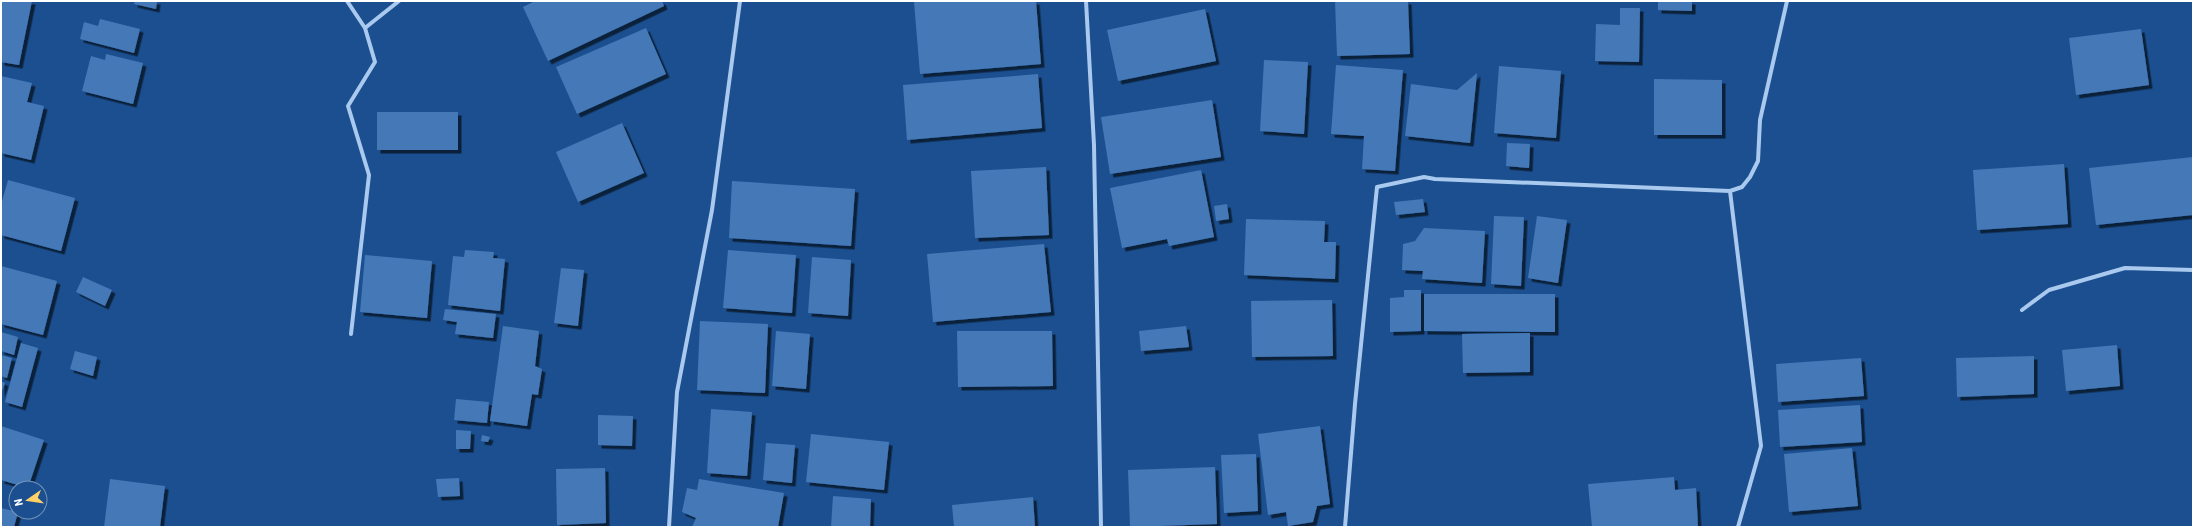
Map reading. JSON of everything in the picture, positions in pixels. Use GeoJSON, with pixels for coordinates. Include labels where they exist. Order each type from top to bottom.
{"type":"FeatureCollection","features":[{"type":"Feature","properties":{"kind":"street"},"geometry":{"type":"LineString","coordinates":[[347,1],[364,28],[375,62],[348,106],[369,175],[351,334]]}},
{"type":"Feature","properties":{"kind":"street"},"geometry":{"type":"LineString","coordinates":[[364,28],[399,1]]}},
{"type":"Feature","properties":{"kind":"street"},"geometry":{"type":"LineString","coordinates":[[669,527],[677,392],[712,210],[740,1]]}},
{"type":"Feature","properties":{"kind":"street"},"geometry":{"type":"LineString","coordinates":[[1086,1],[1094,146],[1101,527]]}},
{"type":"Feature","properties":{"kind":"street"},"geometry":{"type":"LineString","coordinates":[[1346,527],[1355,404],[1377,187],[1424,177],[1435,179],[1730,190],[1742,187],[1750,177],[1758,161],[1760,120],[1787,1]]}},
{"type":"Feature","properties":{"kind":"street"},"geometry":{"type":"LineString","coordinates":[[1730,190],[1762,446],[1738,527]]}},
{"type":"Feature","properties":{"kind":"street"},"geometry":{"type":"LineString","coordinates":[[2022,310],[2050,290],[2125,268],[2193,270]]}},
{"type":"Feature","properties":{"kind":"building"},"geometry":{"type":"Polygon","coordinates":[[[1,1],[32,1],[19,65],[1,62],[1,1]]]}},
{"type":"Feature","properties":{"kind":"building"},"geometry":{"type":"Polygon","coordinates":[[[135,1],[157,1],[156,9],[134,4],[135,1]]]}},
{"type":"Feature","properties":{"kind":"building"},"geometry":{"type":"Polygon","coordinates":[[[535,1],[662,1],[664,6],[548,61],[523,7],[535,1]]]}},
{"type":"Feature","properties":{"kind":"building"},"geometry":{"type":"Polygon","coordinates":[[[1036,1],[1041,64],[920,74],[914,2],[1036,1]]]}},
{"type":"Feature","properties":{"kind":"building"},"geometry":{"type":"Polygon","coordinates":[[[1335,1],[1408,1],[1410,54],[1337,56],[1335,1]]]}},
{"type":"Feature","properties":{"kind":"building"},"geometry":{"type":"Polygon","coordinates":[[[1658,1],[1692,1],[1692,11],[1658,10],[1658,1]]]}},
{"type":"Feature","properties":{"kind":"building"},"geometry":{"type":"Polygon","coordinates":[[[1620,8],[1640,8],[1639,62],[1595,61],[1596,24],[1620,25],[1620,8]]]}},
{"type":"Feature","properties":{"kind":"building"},"geometry":{"type":"Polygon","coordinates":[[[1205,9],[1216,61],[1118,81],[1107,30],[1205,9]]]}},
{"type":"Feature","properties":{"kind":"building"},"geometry":{"type":"Polygon","coordinates":[[[100,19],[140,29],[134,53],[80,39],[84,22],[98,26],[100,19]]]}},
{"type":"Feature","properties":{"kind":"building"},"geometry":{"type":"Polygon","coordinates":[[[646,28],[666,74],[577,114],[556,67],[646,28]]]}},
{"type":"Feature","properties":{"kind":"building"},"geometry":{"type":"Polygon","coordinates":[[[2141,29],[2149,85],[2076,95],[2069,38],[2141,29]]]}},
{"type":"Feature","properties":{"kind":"building"},"geometry":{"type":"Polygon","coordinates":[[[106,54],[143,63],[133,104],[82,91],[91,56],[105,60],[106,54]]]}},
{"type":"Feature","properties":{"kind":"building"},"geometry":{"type":"Polygon","coordinates":[[[1264,60],[1308,62],[1304,134],[1260,131],[1264,60]]]}},
{"type":"Feature","properties":{"kind":"building"},"geometry":{"type":"Polygon","coordinates":[[[1336,65],[1403,70],[1395,171],[1362,169],[1364,136],[1331,134],[1336,65]]]}},
{"type":"Feature","properties":{"kind":"building"},"geometry":{"type":"Polygon","coordinates":[[[1499,66],[1561,71],[1556,138],[1494,133],[1499,66]]]}},
{"type":"Feature","properties":{"kind":"building"},"geometry":{"type":"Polygon","coordinates":[[[1477,73],[1470,143],[1405,136],[1411,84],[1457,90],[1477,73]]]}},
{"type":"Feature","properties":{"kind":"building"},"geometry":{"type":"Polygon","coordinates":[[[1038,74],[1042,128],[907,140],[903,85],[1038,74]]]}},
{"type":"Feature","properties":{"kind":"building"},"geometry":{"type":"Polygon","coordinates":[[[1,76],[32,83],[27,102],[44,106],[31,160],[1,153],[1,76]]]}},
{"type":"Feature","properties":{"kind":"building"},"geometry":{"type":"Polygon","coordinates":[[[1654,79],[1722,80],[1722,135],[1654,135],[1654,79]]]}},
{"type":"Feature","properties":{"kind":"building"},"geometry":{"type":"Polygon","coordinates":[[[1212,100],[1221,157],[1110,174],[1101,117],[1212,100]]]}},
{"type":"Feature","properties":{"kind":"building"},"geometry":{"type":"Polygon","coordinates":[[[377,112],[458,112],[458,150],[377,150],[377,112]]]}},
{"type":"Feature","properties":{"kind":"building"},"geometry":{"type":"Polygon","coordinates":[[[622,123],[644,173],[578,202],[556,152],[622,123]]]}},
{"type":"Feature","properties":{"kind":"building"},"geometry":{"type":"Polygon","coordinates":[[[1507,143],[1530,144],[1529,168],[1506,166],[1507,143]]]}},
{"type":"Feature","properties":{"kind":"building"},"geometry":{"type":"Polygon","coordinates":[[[2193,157],[2193,215],[2096,225],[2089,168],[2193,157]]]}},
{"type":"Feature","properties":{"kind":"building"},"geometry":{"type":"Polygon","coordinates":[[[2064,164],[2068,224],[1977,230],[1973,170],[2064,164]]]}},
{"type":"Feature","properties":{"kind":"building"},"geometry":{"type":"Polygon","coordinates":[[[1046,167],[1049,235],[975,238],[971,171],[1046,167]]]}},
{"type":"Feature","properties":{"kind":"building"},"geometry":{"type":"Polygon","coordinates":[[[1201,170],[1214,237],[1169,246],[1167,239],[1122,248],[1110,188],[1201,170]]]}},
{"type":"Feature","properties":{"kind":"building"},"geometry":{"type":"Polygon","coordinates":[[[8,180],[75,198],[61,251],[1,235],[1,205],[8,180]]]}},
{"type":"Feature","properties":{"kind":"building"},"geometry":{"type":"Polygon","coordinates":[[[732,181],[855,189],[851,246],[729,238],[732,181]]]}},
{"type":"Feature","properties":{"kind":"building"},"geometry":{"type":"Polygon","coordinates":[[[1423,199],[1425,212],[1396,215],[1394,202],[1423,199]]]}},
{"type":"Feature","properties":{"kind":"building"},"geometry":{"type":"Polygon","coordinates":[[[1227,204],[1229,219],[1216,221],[1214,206],[1227,204]]]}},
{"type":"Feature","properties":{"kind":"building"},"geometry":{"type":"Polygon","coordinates":[[[1494,216],[1524,217],[1521,286],[1491,284],[1494,216]]]}},
{"type":"Feature","properties":{"kind":"building"},"geometry":{"type":"Polygon","coordinates":[[[1537,216],[1567,220],[1558,283],[1528,278],[1537,216]]]}},
{"type":"Feature","properties":{"kind":"building"},"geometry":{"type":"Polygon","coordinates":[[[1246,219],[1325,221],[1324,242],[1336,242],[1335,279],[1244,275],[1246,219]]]}},
{"type":"Feature","properties":{"kind":"building"},"geometry":{"type":"Polygon","coordinates":[[[1424,228],[1485,231],[1482,283],[1422,279],[1423,271],[1402,270],[1403,244],[1415,241],[1424,228]]]}},
{"type":"Feature","properties":{"kind":"building"},"geometry":{"type":"Polygon","coordinates":[[[1044,244],[1051,312],[933,322],[927,254],[1044,244]]]}},
{"type":"Feature","properties":{"kind":"building"},"geometry":{"type":"Polygon","coordinates":[[[465,250],[494,252],[493,258],[505,259],[500,311],[448,305],[453,256],[464,257],[465,250]]]}},
{"type":"Feature","properties":{"kind":"building"},"geometry":{"type":"Polygon","coordinates":[[[728,250],[796,255],[792,313],[723,308],[728,250]]]}},
{"type":"Feature","properties":{"kind":"building"},"geometry":{"type":"Polygon","coordinates":[[[365,255],[432,261],[427,318],[360,312],[365,255]]]}},
{"type":"Feature","properties":{"kind":"building"},"geometry":{"type":"Polygon","coordinates":[[[812,257],[851,260],[848,316],[808,313],[812,257]]]}},
{"type":"Feature","properties":{"kind":"building"},"geometry":{"type":"Polygon","coordinates":[[[1,266],[57,281],[43,335],[1,324],[1,266]]]}},
{"type":"Feature","properties":{"kind":"building"},"geometry":{"type":"Polygon","coordinates":[[[561,268],[584,270],[578,326],[554,323],[561,268]]]}},
{"type":"Feature","properties":{"kind":"building"},"geometry":{"type":"Polygon","coordinates":[[[83,277],[112,290],[105,306],[76,292],[83,277]]]}},
{"type":"Feature","properties":{"kind":"building"},"geometry":{"type":"Polygon","coordinates":[[[1404,290],[1421,290],[1421,331],[1390,332],[1390,298],[1404,297],[1404,290]]]}},
{"type":"Feature","properties":{"kind":"building"},"geometry":{"type":"Polygon","coordinates":[[[1424,294],[1555,294],[1555,332],[1424,331],[1424,294]]]}},
{"type":"Feature","properties":{"kind":"building"},"geometry":{"type":"Polygon","coordinates":[[[1332,300],[1333,356],[1252,357],[1251,301],[1332,300]]]}},
{"type":"Feature","properties":{"kind":"building"},"geometry":{"type":"Polygon","coordinates":[[[445,309],[496,314],[493,338],[455,334],[457,322],[443,320],[445,309]]]}},
{"type":"Feature","properties":{"kind":"building"},"geometry":{"type":"Polygon","coordinates":[[[700,321],[768,324],[765,393],[697,390],[700,321]]]}},
{"type":"Feature","properties":{"kind":"building"},"geometry":{"type":"Polygon","coordinates":[[[503,326],[539,331],[535,366],[542,369],[538,395],[532,394],[527,426],[490,421],[503,326]]]}},
{"type":"Feature","properties":{"kind":"building"},"geometry":{"type":"Polygon","coordinates":[[[1186,326],[1189,347],[1141,351],[1139,331],[1186,326]]]}},
{"type":"Feature","properties":{"kind":"building"},"geometry":{"type":"Polygon","coordinates":[[[776,331],[810,334],[806,389],[772,386],[776,331]]]}},
{"type":"Feature","properties":{"kind":"building"},"geometry":{"type":"Polygon","coordinates":[[[957,331],[1052,331],[1053,386],[958,387],[957,331]]]}},
{"type":"Feature","properties":{"kind":"building"},"geometry":{"type":"Polygon","coordinates":[[[1,332],[18,337],[14,355],[1,351],[1,332]]]}},
{"type":"Feature","properties":{"kind":"building"},"geometry":{"type":"Polygon","coordinates":[[[1530,333],[1530,372],[1463,373],[1462,334],[1530,333]]]}},
{"type":"Feature","properties":{"kind":"building"},"geometry":{"type":"Polygon","coordinates":[[[21,343],[38,348],[22,407],[5,402],[21,343]]]}},
{"type":"Feature","properties":{"kind":"building"},"geometry":{"type":"Polygon","coordinates":[[[2117,345],[2120,386],[2066,391],[2062,350],[2117,345]]]}},
{"type":"Feature","properties":{"kind":"building"},"geometry":{"type":"Polygon","coordinates":[[[75,351],[97,357],[93,376],[70,369],[75,351]]]}},
{"type":"Feature","properties":{"kind":"building"},"geometry":{"type":"Polygon","coordinates":[[[1,355],[12,358],[7,378],[1,376],[1,355]]]}},
{"type":"Feature","properties":{"kind":"building"},"geometry":{"type":"Polygon","coordinates":[[[2034,356],[2034,394],[1957,397],[1956,358],[2034,356]]]}},
{"type":"Feature","properties":{"kind":"building"},"geometry":{"type":"Polygon","coordinates":[[[1861,358],[1864,396],[1778,402],[1776,364],[1861,358]]]}},
{"type":"Feature","properties":{"kind":"building"},"geometry":{"type":"Polygon","coordinates":[[[1,381],[5,383],[1,394],[1,381]]]}},
{"type":"Feature","properties":{"kind":"building"},"geometry":{"type":"Polygon","coordinates":[[[456,399],[489,402],[487,423],[454,420],[456,399]]]}},
{"type":"Feature","properties":{"kind":"building"},"geometry":{"type":"Polygon","coordinates":[[[1860,405],[1862,442],[1780,447],[1778,410],[1860,405]]]}},
{"type":"Feature","properties":{"kind":"building"},"geometry":{"type":"Polygon","coordinates":[[[711,409],[752,412],[747,476],[707,473],[711,409]]]}},
{"type":"Feature","properties":{"kind":"building"},"geometry":{"type":"Polygon","coordinates":[[[598,415],[633,416],[632,446],[598,445],[598,415]]]}},
{"type":"Feature","properties":{"kind":"building"},"geometry":{"type":"Polygon","coordinates":[[[1,426],[44,440],[31,480],[8,480],[8,482],[1,480],[1,426]]]}},
{"type":"Feature","properties":{"kind":"building"},"geometry":{"type":"Polygon","coordinates":[[[1320,426],[1330,504],[1317,506],[1313,522],[1288,526],[1286,512],[1268,515],[1258,434],[1320,426]]]}},
{"type":"Feature","properties":{"kind":"building"},"geometry":{"type":"Polygon","coordinates":[[[456,430],[471,431],[470,449],[456,449],[456,430]]]}},
{"type":"Feature","properties":{"kind":"building"},"geometry":{"type":"Polygon","coordinates":[[[811,434],[889,442],[884,490],[806,482],[811,434]]]}},
{"type":"Feature","properties":{"kind":"building"},"geometry":{"type":"Polygon","coordinates":[[[482,435],[490,437],[488,442],[481,441],[482,435]]]}},
{"type":"Feature","properties":{"kind":"building"},"geometry":{"type":"Polygon","coordinates":[[[766,443],[795,445],[792,483],[763,480],[766,443]]]}},
{"type":"Feature","properties":{"kind":"building"},"geometry":{"type":"Polygon","coordinates":[[[1852,448],[1858,506],[1789,512],[1784,454],[1852,448]]]}},
{"type":"Feature","properties":{"kind":"building"},"geometry":{"type":"Polygon","coordinates":[[[1256,454],[1258,511],[1224,513],[1221,455],[1256,454]]]}},
{"type":"Feature","properties":{"kind":"building"},"geometry":{"type":"Polygon","coordinates":[[[1215,467],[1217,524],[1130,527],[1128,470],[1215,467]]]}},
{"type":"Feature","properties":{"kind":"building"},"geometry":{"type":"Polygon","coordinates":[[[605,468],[606,523],[557,525],[556,469],[605,468]]]}},
{"type":"Feature","properties":{"kind":"building"},"geometry":{"type":"Polygon","coordinates":[[[1674,477],[1675,490],[1696,488],[1698,527],[1592,527],[1588,484],[1674,477]]]}},
{"type":"Feature","properties":{"kind":"building"},"geometry":{"type":"Polygon","coordinates":[[[459,478],[460,496],[438,497],[436,479],[459,478]]]}},
{"type":"Feature","properties":{"kind":"building"},"geometry":{"type":"Polygon","coordinates":[[[110,479],[165,486],[160,527],[104,527],[110,479]]]}},
{"type":"Feature","properties":{"kind":"building"},"geometry":{"type":"Polygon","coordinates":[[[699,479],[784,493],[778,527],[692,527],[696,518],[682,512],[687,488],[697,490],[699,479]]]}},
{"type":"Feature","properties":{"kind":"building"},"geometry":{"type":"Polygon","coordinates":[[[833,496],[871,499],[870,527],[831,527],[833,496]]]}},
{"type":"Feature","properties":{"kind":"building"},"geometry":{"type":"Polygon","coordinates":[[[1033,497],[1035,527],[954,527],[952,505],[1033,497]]]}},
{"type":"Feature","properties":{"kind":"building"},"geometry":{"type":"Polygon","coordinates":[[[1,508],[8,510],[8,520],[16,520],[14,527],[1,527],[1,508]]]}}]}
